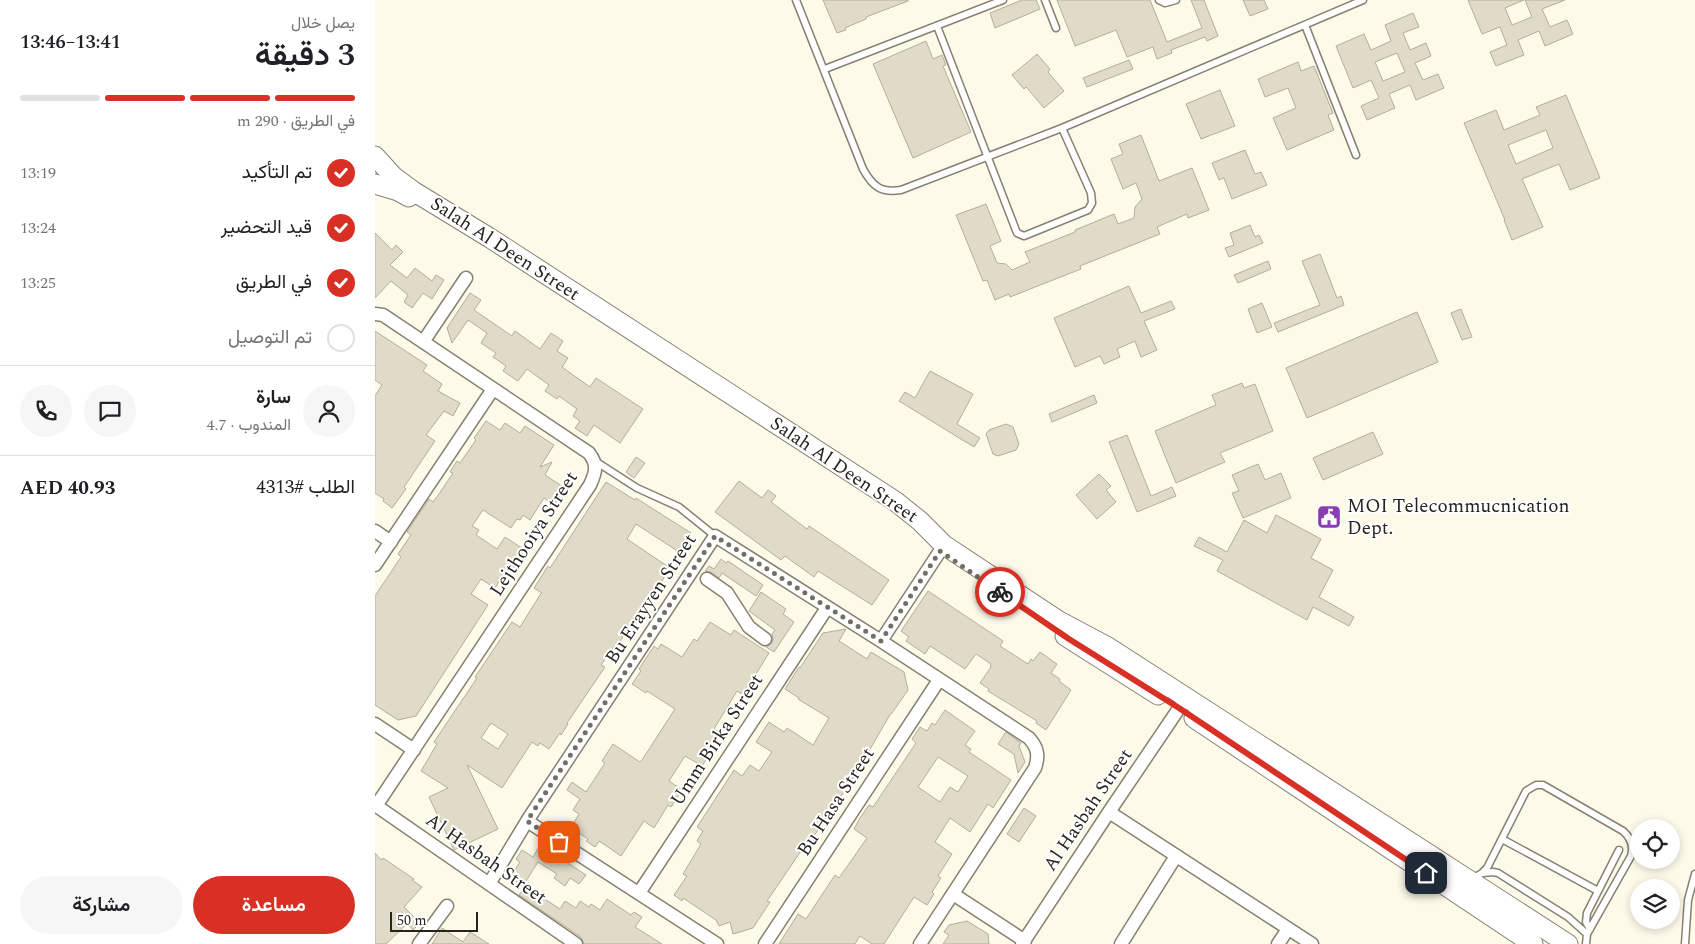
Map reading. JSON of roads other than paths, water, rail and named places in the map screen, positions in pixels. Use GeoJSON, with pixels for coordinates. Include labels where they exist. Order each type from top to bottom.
{"type":"FeatureCollection","features":[{"type":"Feature","properties":{"kind":"street","name":"Salah Al Deen Street"},"geometry":{"type":"LineString","coordinates":[[375,156],[394,177],[413,190],[895,501],[920,520],[942,548]]}},
{"type":"Feature","properties":{"kind":"street","name":"Salah Al Deen Street"},"geometry":{"type":"LineString","coordinates":[[375,184],[409,197],[485,245],[891,510],[920,533],[1069,639],[1182,703],[1470,883],[1544,938],[1568,944]]}},
{"type":"Feature","properties":{"kind":"street"},"geometry":{"type":"LineString","coordinates":[[423,342],[466,278]]}},
{"type":"Feature","properties":{"kind":"street","name":"Lejthooiya Street"},"geometry":{"type":"LineString","coordinates":[[375,314],[383,315],[589,453],[594,460],[595,474],[590,485],[415,750],[375,805]]}},
{"type":"Feature","properties":{"kind":"street"},"geometry":{"type":"LineString","coordinates":[[375,566],[493,389]]}},
{"type":"Feature","properties":{"kind":"street"},"geometry":{"type":"LineString","coordinates":[[375,531],[391,542]]}},
{"type":"Feature","properties":{"kind":"street","name":"Bu Erayyen Street"},"geometry":{"type":"LineString","coordinates":[[489,884],[527,821],[701,574],[715,536],[881,641],[1029,738],[1035,744],[1038,752],[1035,768],[920,944]]}},
{"type":"Feature","properties":{"kind":"street"},"geometry":{"type":"LineString","coordinates":[[881,641],[942,548]]}},
{"type":"Feature","properties":{"kind":"street"},"geometry":{"type":"LineString","coordinates":[[701,574],[727,593],[749,626],[765,639]]}},
{"type":"Feature","properties":{"kind":"street","name":"Umm Birka Street"},"geometry":{"type":"LineString","coordinates":[[639,894],[827,608]]}},
{"type":"Feature","properties":{"kind":"street","name":"Bu Hasa Street"},"geometry":{"type":"LineString","coordinates":[[765,944],[939,680]]}},
{"type":"Feature","properties":{"kind":"street","name":"Al Hasbah Street"},"geometry":{"type":"LineString","coordinates":[[1023,942],[1182,703]]}},
{"type":"Feature","properties":{"kind":"street"},"geometry":{"type":"LineString","coordinates":[[375,724],[415,750]]}},
{"type":"Feature","properties":{"kind":"street","name":"Al Hasbah Street"},"geometry":{"type":"LineString","coordinates":[[375,805],[576,944]]}},
{"type":"Feature","properties":{"kind":"street"},"geometry":{"type":"LineString","coordinates":[[1109,812],[1312,944]]}},
{"type":"Feature","properties":{"kind":"street"},"geometry":{"type":"LineString","coordinates":[[527,821],[717,944]]}},
{"type":"Feature","properties":{"kind":"street"},"geometry":{"type":"LineString","coordinates":[[1121,944],[1176,856]]}},
{"type":"Feature","properties":{"kind":"street","name":"Salah Al Deen Street"},"geometry":{"type":"LineString","coordinates":[[1470,883],[1533,944]]}},
{"type":"Feature","properties":{"kind":"street"},"geometry":{"type":"LineString","coordinates":[[953,894],[1023,942]]}},
{"type":"Feature","properties":{"kind":"street"},"geometry":{"type":"LineString","coordinates":[[419,944],[447,906]]}},
{"type":"Feature","properties":{"kind":"street"},"geometry":{"type":"LineString","coordinates":[[1278,944],[1288,929]]}},
{"type":"Feature","properties":{"kind":"lane"},"geometry":{"type":"LineString","coordinates":[[796,0],[825,69],[863,169],[876,187],[892,192],[1062,128],[1363,0]]}},
{"type":"Feature","properties":{"kind":"lane"},"geometry":{"type":"LineString","coordinates":[[825,69],[1003,0]]}},
{"type":"Feature","properties":{"kind":"lane"},"geometry":{"type":"LineString","coordinates":[[1045,0],[1056,28]]}},
{"type":"Feature","properties":{"kind":"lane"},"geometry":{"type":"LineString","coordinates":[[1159,0],[1165,3],[1176,0]]}},
{"type":"Feature","properties":{"kind":"lane"},"geometry":{"type":"LineString","coordinates":[[1305,25],[1356,155]]}},
{"type":"Feature","properties":{"kind":"lane"},"geometry":{"type":"LineString","coordinates":[[937,26],[1017,233],[1024,236],[1088,210],[1092,203],[1091,193],[1062,128]]}},
{"type":"Feature","properties":{"kind":"lane"},"geometry":{"type":"LineString","coordinates":[[594,460],[637,488],[679,507],[715,536]]}},
{"type":"Feature","properties":{"kind":"lane"},"geometry":{"type":"LineString","coordinates":[[1470,883],[1487,868],[1526,791],[1532,787],[1543,786],[1627,834],[1632,843],[1631,856],[1589,932],[1586,944]]}},
{"type":"Feature","properties":{"kind":"lane"},"geometry":{"type":"LineString","coordinates":[[1502,839],[1598,891]]}},
{"type":"Feature","properties":{"kind":"lane"},"geometry":{"type":"LineString","coordinates":[[1589,932],[1586,922],[1587,913],[1619,850]]}},
{"type":"Feature","properties":{"kind":"lane"},"geometry":{"type":"LineString","coordinates":[[1470,883],[1493,872],[1498,874],[1589,932]]}},
{"type":"Feature","properties":{"kind":"lane"},"geometry":{"type":"LineString","coordinates":[[1685,944],[1688,900],[1695,874]]}},
{"type":"Feature","properties":{"kind":"place","name":"MOI Telecommucnication Dept."},"geometry":{"type":"Point","coordinates":[1329,517]}}]}
